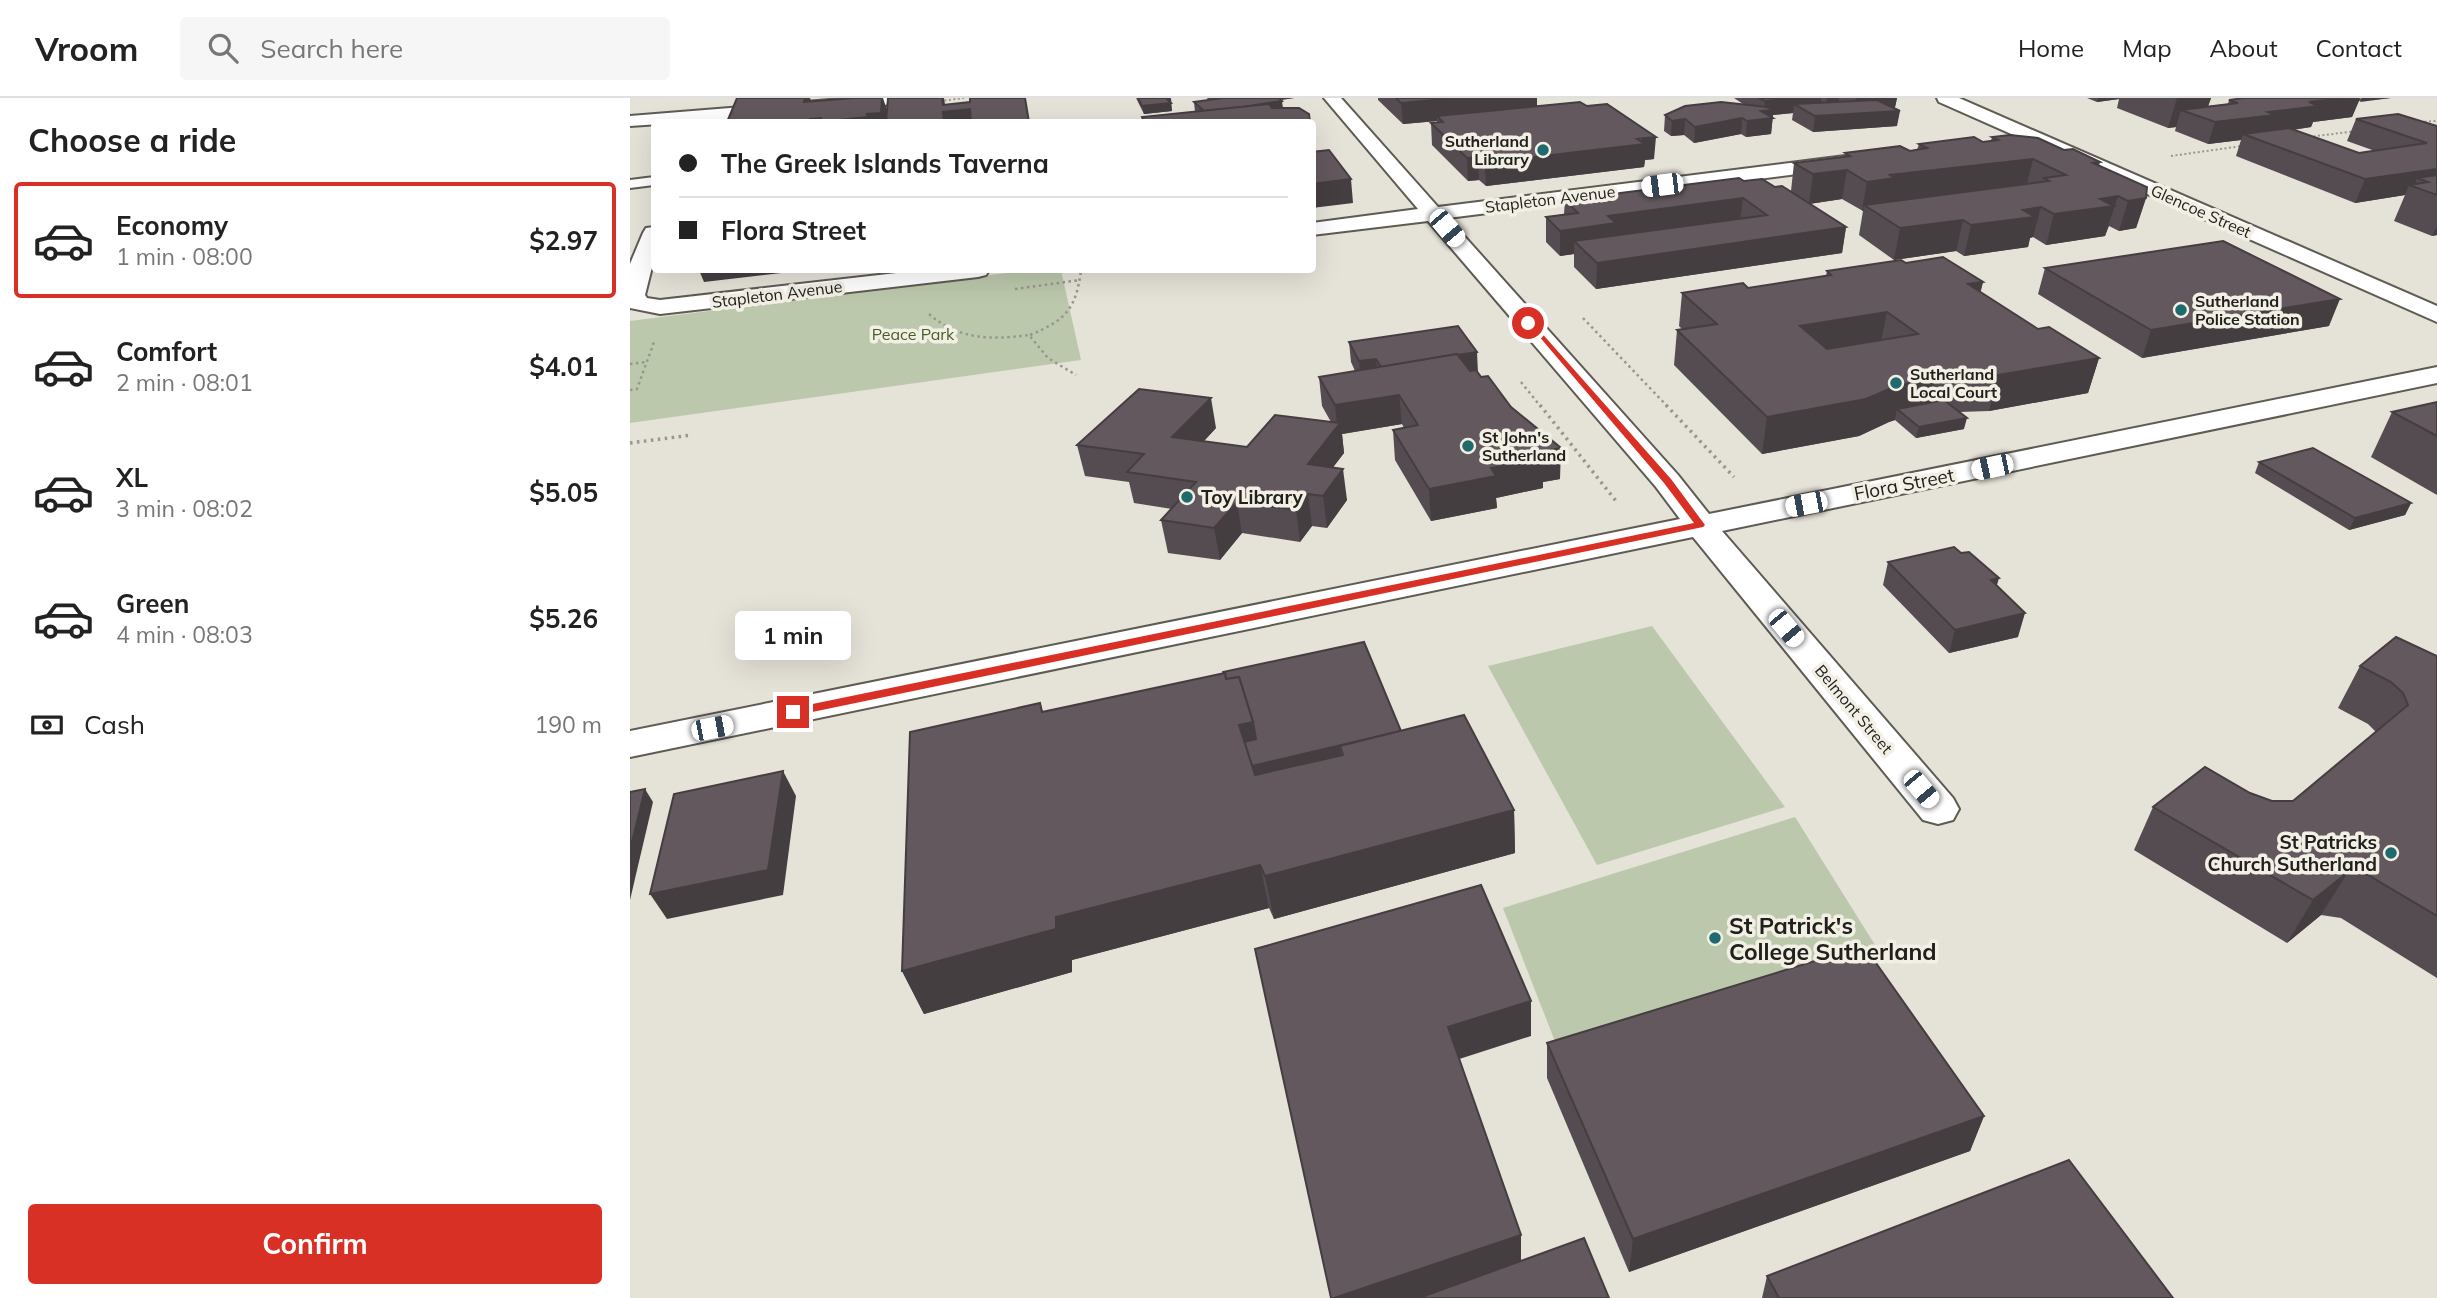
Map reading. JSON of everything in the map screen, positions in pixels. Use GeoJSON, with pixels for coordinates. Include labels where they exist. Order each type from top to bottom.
{"type":"FeatureCollection","features":[{"type":"Feature","properties":{"kind":"street"},"geometry":{"type":"LineString","coordinates":[[714,118],[746,98]]}},
{"type":"Feature","properties":{"kind":"street"},"geometry":{"type":"LineString","coordinates":[[630,115],[746,98]]}},
{"type":"Feature","properties":{"kind":"street"},"geometry":{"type":"LineString","coordinates":[[686,119],[902,98]]}},
{"type":"Feature","properties":{"kind":"street","name":"Belmont Street"},"geometry":{"type":"LineString","coordinates":[[1332,98],[1667,481],[1700,525],[1938,809]]}},
{"type":"Feature","properties":{"kind":"street","name":"Glencoe Street"},"geometry":{"type":"LineString","coordinates":[[1945,98],[2437,315]]}},
{"type":"Feature","properties":{"kind":"street"},"geometry":{"type":"LineString","coordinates":[[630,121],[651,120]]}},
{"type":"Feature","properties":{"kind":"street"},"geometry":{"type":"LineString","coordinates":[[2001,142],[2037,138]]}},
{"type":"Feature","properties":{"kind":"street","name":"Stapleton Avenue"},"geometry":{"type":"LineString","coordinates":[[1316,229],[1867,159]]}},
{"type":"Feature","properties":{"kind":"street","name":"Stapleton Avenue"},"geometry":{"type":"LineString","coordinates":[[651,240],[633,295],[639,304],[660,307],[952,273]]}},
{"type":"Feature","properties":{"kind":"street","name":"Flora Street"},"geometry":{"type":"LineString","coordinates":[[630,744],[2437,374]]}},
{"type":"Feature","properties":{"kind":"lane"},"geometry":{"type":"LineString","coordinates":[[630,184],[651,181]]}},
{"type":"Feature","properties":{"kind":"path"},"geometry":{"type":"LineString","coordinates":[[2414,123],[2437,121]]}},
{"type":"Feature","properties":{"kind":"path"},"geometry":{"type":"LineString","coordinates":[[2304,138],[2359,131]]}},
{"type":"Feature","properties":{"kind":"path"},"geometry":{"type":"LineString","coordinates":[[2167,156],[2249,145]]}},
{"type":"Feature","properties":{"kind":"path"},"geometry":{"type":"LineString","coordinates":[[922,306],[940,326],[961,336],[993,340],[1030,335],[1059,324],[1074,304],[1079,273]]}},
{"type":"Feature","properties":{"kind":"path"},"geometry":{"type":"LineString","coordinates":[[1030,335],[1048,358],[1076,375]]}},
{"type":"Feature","properties":{"kind":"path"},"geometry":{"type":"LineString","coordinates":[[630,390],[637,389],[654,341]]}},
{"type":"Feature","properties":{"kind":"path"},"geometry":{"type":"LineString","coordinates":[[630,364],[647,362]]}},
{"type":"Feature","properties":{"kind":"path"},"geometry":{"type":"LineString","coordinates":[[630,443],[692,435]]}},
{"type":"Feature","properties":{"kind":"green space","name":"Peace Park"},"geometry":{"type":"Polygon","coordinates":[[[1006,273],[1062,273],[1081,360],[630,423],[630,321],[1006,273]]]}},
{"type":"Feature","properties":{"kind":"green space"},"geometry":{"type":"Polygon","coordinates":[[[1652,626],[1785,807],[1597,865],[1488,666],[1652,626]]]}},
{"type":"Feature","properties":{"kind":"green space"},"geometry":{"type":"Polygon","coordinates":[[[1795,817],[1885,961],[1563,1062],[1503,908],[1795,817]]]}},
{"type":"Feature","properties":{"kind":"building"},"geometry":{"type":"Polygon","coordinates":[[[737,98],[805,98],[804,102],[882,98],[881,113],[867,114],[867,117],[728,119],[737,98]]]}},
{"type":"Feature","properties":{"kind":"building"},"geometry":{"type":"Polygon","coordinates":[[[888,98],[942,98],[943,105],[970,102],[970,98],[1025,98],[1028,119],[971,119],[970,109],[943,112],[944,119],[886,119],[888,98]]]}},
{"type":"Feature","properties":{"kind":"building"},"geometry":{"type":"Polygon","coordinates":[[[1138,98],[1170,98],[1167,99],[1171,103],[1142,106],[1138,98]]]}},
{"type":"Feature","properties":{"kind":"building"},"geometry":{"type":"Polygon","coordinates":[[[1223,98],[1279,98],[1282,101],[1204,111],[1194,102],[1223,98]]]}},
{"type":"Feature","properties":{"kind":"building"},"geometry":{"type":"Polygon","coordinates":[[[1396,98],[1454,98],[1401,103],[1396,98]]]}},
{"type":"Feature","properties":{"kind":"building"},"geometry":{"type":"Polygon","coordinates":[[[1759,98],[1797,98],[1765,101],[1759,98]]]}},
{"type":"Feature","properties":{"kind":"building"},"geometry":{"type":"Polygon","coordinates":[[[2345,98],[2309,102],[2319,106],[2268,112],[2275,115],[2215,122],[2181,110],[2238,103],[2229,100],[2345,98]]]}},
{"type":"Feature","properties":{"kind":"building"},"geometry":{"type":"Polygon","coordinates":[[[1877,100],[1900,111],[1815,116],[1794,104],[1877,100]]]}},
{"type":"Feature","properties":{"kind":"building"},"geometry":{"type":"Polygon","coordinates":[[[1580,102],[1587,106],[1607,104],[1656,137],[1637,139],[1645,144],[1485,163],[1478,157],[1467,158],[1431,123],[1443,122],[1437,116],[1580,102]]]}},
{"type":"Feature","properties":{"kind":"building"},"geometry":{"type":"Polygon","coordinates":[[[1721,102],[1767,107],[1774,110],[1761,111],[1773,118],[1747,121],[1742,118],[1695,127],[1685,119],[1672,121],[1665,115],[1685,106],[1721,102]]]}},
{"type":"Feature","properties":{"kind":"building"},"geometry":{"type":"Polygon","coordinates":[[[1269,104],[1272,108],[1299,108],[1309,114],[1310,119],[1143,119],[1142,117],[1269,104]]]}},
{"type":"Feature","properties":{"kind":"building"},"geometry":{"type":"Polygon","coordinates":[[[2398,114],[2437,126],[2437,169],[2365,179],[2243,134],[2289,128],[2359,153],[2427,143],[2356,119],[2398,114]]]}},
{"type":"Feature","properties":{"kind":"building"},"geometry":{"type":"Polygon","coordinates":[[[2010,135],[2038,138],[2064,150],[2073,149],[2100,162],[2093,163],[2147,187],[2146,198],[2128,201],[2118,196],[2100,199],[2114,206],[2054,214],[2041,207],[2023,210],[2035,217],[1971,225],[1963,220],[1900,228],[1864,205],[2049,181],[2044,178],[2066,175],[2033,159],[1890,175],[1895,178],[1867,182],[1847,170],[1813,174],[1794,163],[1900,146],[1910,151],[1927,148],[1919,144],[1974,137],[1983,142],[1998,140],[1992,137],[2010,135]]]}},
{"type":"Feature","properties":{"kind":"building"},"geometry":{"type":"Polygon","coordinates":[[[1329,150],[1351,179],[1316,183],[1316,152],[1329,150]]]}},
{"type":"Feature","properties":{"kind":"building"},"geometry":{"type":"Polygon","coordinates":[[[2437,175],[2437,195],[2409,185],[2428,182],[2417,178],[2437,175]]]}},
{"type":"Feature","properties":{"kind":"building"},"geometry":{"type":"Polygon","coordinates":[[[1739,178],[1744,181],[1762,179],[1775,187],[1782,186],[1846,227],[1597,263],[1574,241],[1767,215],[1743,198],[1608,216],[1616,223],[1560,231],[1546,217],[1578,213],[1565,200],[1739,178]]]}},
{"type":"Feature","properties":{"kind":"building"},"geometry":{"type":"Polygon","coordinates":[[[2223,241],[2340,299],[2151,330],[2045,268],[2223,241]]]}},
{"type":"Feature","properties":{"kind":"building"},"geometry":{"type":"Polygon","coordinates":[[[1943,257],[1983,282],[1968,284],[2038,329],[2049,327],[2099,358],[1998,375],[1936,377],[1896,386],[1866,399],[1767,417],[1677,330],[1717,324],[1682,293],[1743,283],[1748,288],[1831,275],[1827,271],[1901,260],[1906,263],[1943,257]],[[1887,312],[1800,326],[1827,349],[1918,334],[1887,312]]]}},
{"type":"Feature","properties":{"kind":"building"},"geometry":{"type":"Polygon","coordinates":[[[1458,326],[1477,352],[1381,367],[1376,359],[1359,361],[1349,342],[1458,326]]]}},
{"type":"Feature","properties":{"kind":"building"},"geometry":{"type":"Polygon","coordinates":[[[1457,354],[1470,371],[1476,370],[1481,377],[1488,376],[1511,407],[1561,448],[1539,452],[1543,458],[1491,468],[1496,476],[1429,489],[1393,430],[1418,425],[1399,395],[1335,405],[1319,377],[1457,354]]]}},
{"type":"Feature","properties":{"kind":"building"},"geometry":{"type":"Polygon","coordinates":[[[1139,389],[1211,398],[1172,437],[1247,447],[1275,415],[1340,423],[1308,464],[1343,469],[1323,496],[1308,494],[1296,510],[1237,502],[1214,528],[1161,520],[1196,482],[1127,472],[1144,454],[1077,445],[1139,389]]]}},
{"type":"Feature","properties":{"kind":"building"},"geometry":{"type":"Polygon","coordinates":[[[1944,400],[1967,418],[1919,427],[1897,409],[1944,400]]]}},
{"type":"Feature","properties":{"kind":"building"},"geometry":{"type":"Polygon","coordinates":[[[2437,402],[2437,436],[2392,412],[2437,402]]]}},
{"type":"Feature","properties":{"kind":"building"},"geometry":{"type":"Polygon","coordinates":[[[2313,448],[2411,503],[2355,518],[2259,462],[2313,448]]]}},
{"type":"Feature","properties":{"kind":"building"},"geometry":{"type":"Polygon","coordinates":[[[1954,547],[1961,553],[1969,552],[1999,578],[1991,580],[2025,613],[1955,630],[1888,562],[1954,547]]]}},
{"type":"Feature","properties":{"kind":"building"},"geometry":{"type":"Polygon","coordinates":[[[2396,637],[2437,656],[2437,916],[2368,875],[2348,872],[2313,900],[2153,807],[2205,767],[2250,793],[2272,801],[2293,801],[2408,705],[2403,693],[2391,682],[2360,666],[2396,637]]]}},
{"type":"Feature","properties":{"kind":"building"},"geometry":{"type":"Polygon","coordinates":[[[1364,642],[1401,731],[1252,766],[1244,742],[1256,739],[1253,722],[1239,677],[1226,679],[1223,672],[1364,642]]]}},
{"type":"Feature","properties":{"kind":"building"},"geometry":{"type":"Polygon","coordinates":[[[1225,673],[1226,679],[1239,677],[1253,722],[1239,725],[1255,775],[1343,755],[1340,746],[1464,715],[1514,810],[1265,876],[1260,865],[1056,917],[1056,929],[902,971],[910,732],[1040,703],[1042,712],[1225,673]]]}},
{"type":"Feature","properties":{"kind":"building"},"geometry":{"type":"Polygon","coordinates":[[[783,771],[768,870],[650,894],[674,794],[783,771]]]}},
{"type":"Feature","properties":{"kind":"building"},"geometry":{"type":"Polygon","coordinates":[[[645,789],[630,850],[630,792],[645,789]]]}},
{"type":"Feature","properties":{"kind":"building"},"geometry":{"type":"Polygon","coordinates":[[[1481,885],[1531,1001],[1448,1027],[1521,1235],[1331,1298],[1255,949],[1481,885]]]}},
{"type":"Feature","properties":{"kind":"building"},"geometry":{"type":"Polygon","coordinates":[[[1864,946],[1984,1116],[1633,1239],[1547,1043],[1864,946]]]}},
{"type":"Feature","properties":{"kind":"building"},"geometry":{"type":"Polygon","coordinates":[[[2069,1160],[2173,1298],[1779,1298],[1767,1276],[2069,1160]]]}},
{"type":"Feature","properties":{"kind":"building"},"geometry":{"type":"Polygon","coordinates":[[[1584,1238],[1609,1298],[1419,1298],[1584,1238]]]}},
{"type":"Feature","properties":{"kind":"place","name":"Sutherland Library"},"geometry":{"type":"Point","coordinates":[1543,150]}},
{"type":"Feature","properties":{"kind":"place","name":"Sutherland Police Station"},"geometry":{"type":"Point","coordinates":[2181,310]}},
{"type":"Feature","properties":{"kind":"place","name":"Sutherland Local Court"},"geometry":{"type":"Point","coordinates":[1896,383]}},
{"type":"Feature","properties":{"kind":"place","name":"St John's Sutherland"},"geometry":{"type":"Point","coordinates":[1468,446]}},
{"type":"Feature","properties":{"kind":"place","name":"Toy Library"},"geometry":{"type":"Point","coordinates":[1187,497]}},
{"type":"Feature","properties":{"kind":"place","name":"St Patricks Church Sutherland"},"geometry":{"type":"Point","coordinates":[2391,853]}},
{"type":"Feature","properties":{"kind":"place","name":"St Patrick's College Sutherland"},"geometry":{"type":"Point","coordinates":[1715,938]}},
{"type":"Feature","properties":{"kind":"route"},"geometry":{"type":"LineString","coordinates":[[793,712],[1700,525],[1667,481],[1528,323]]}}]}
